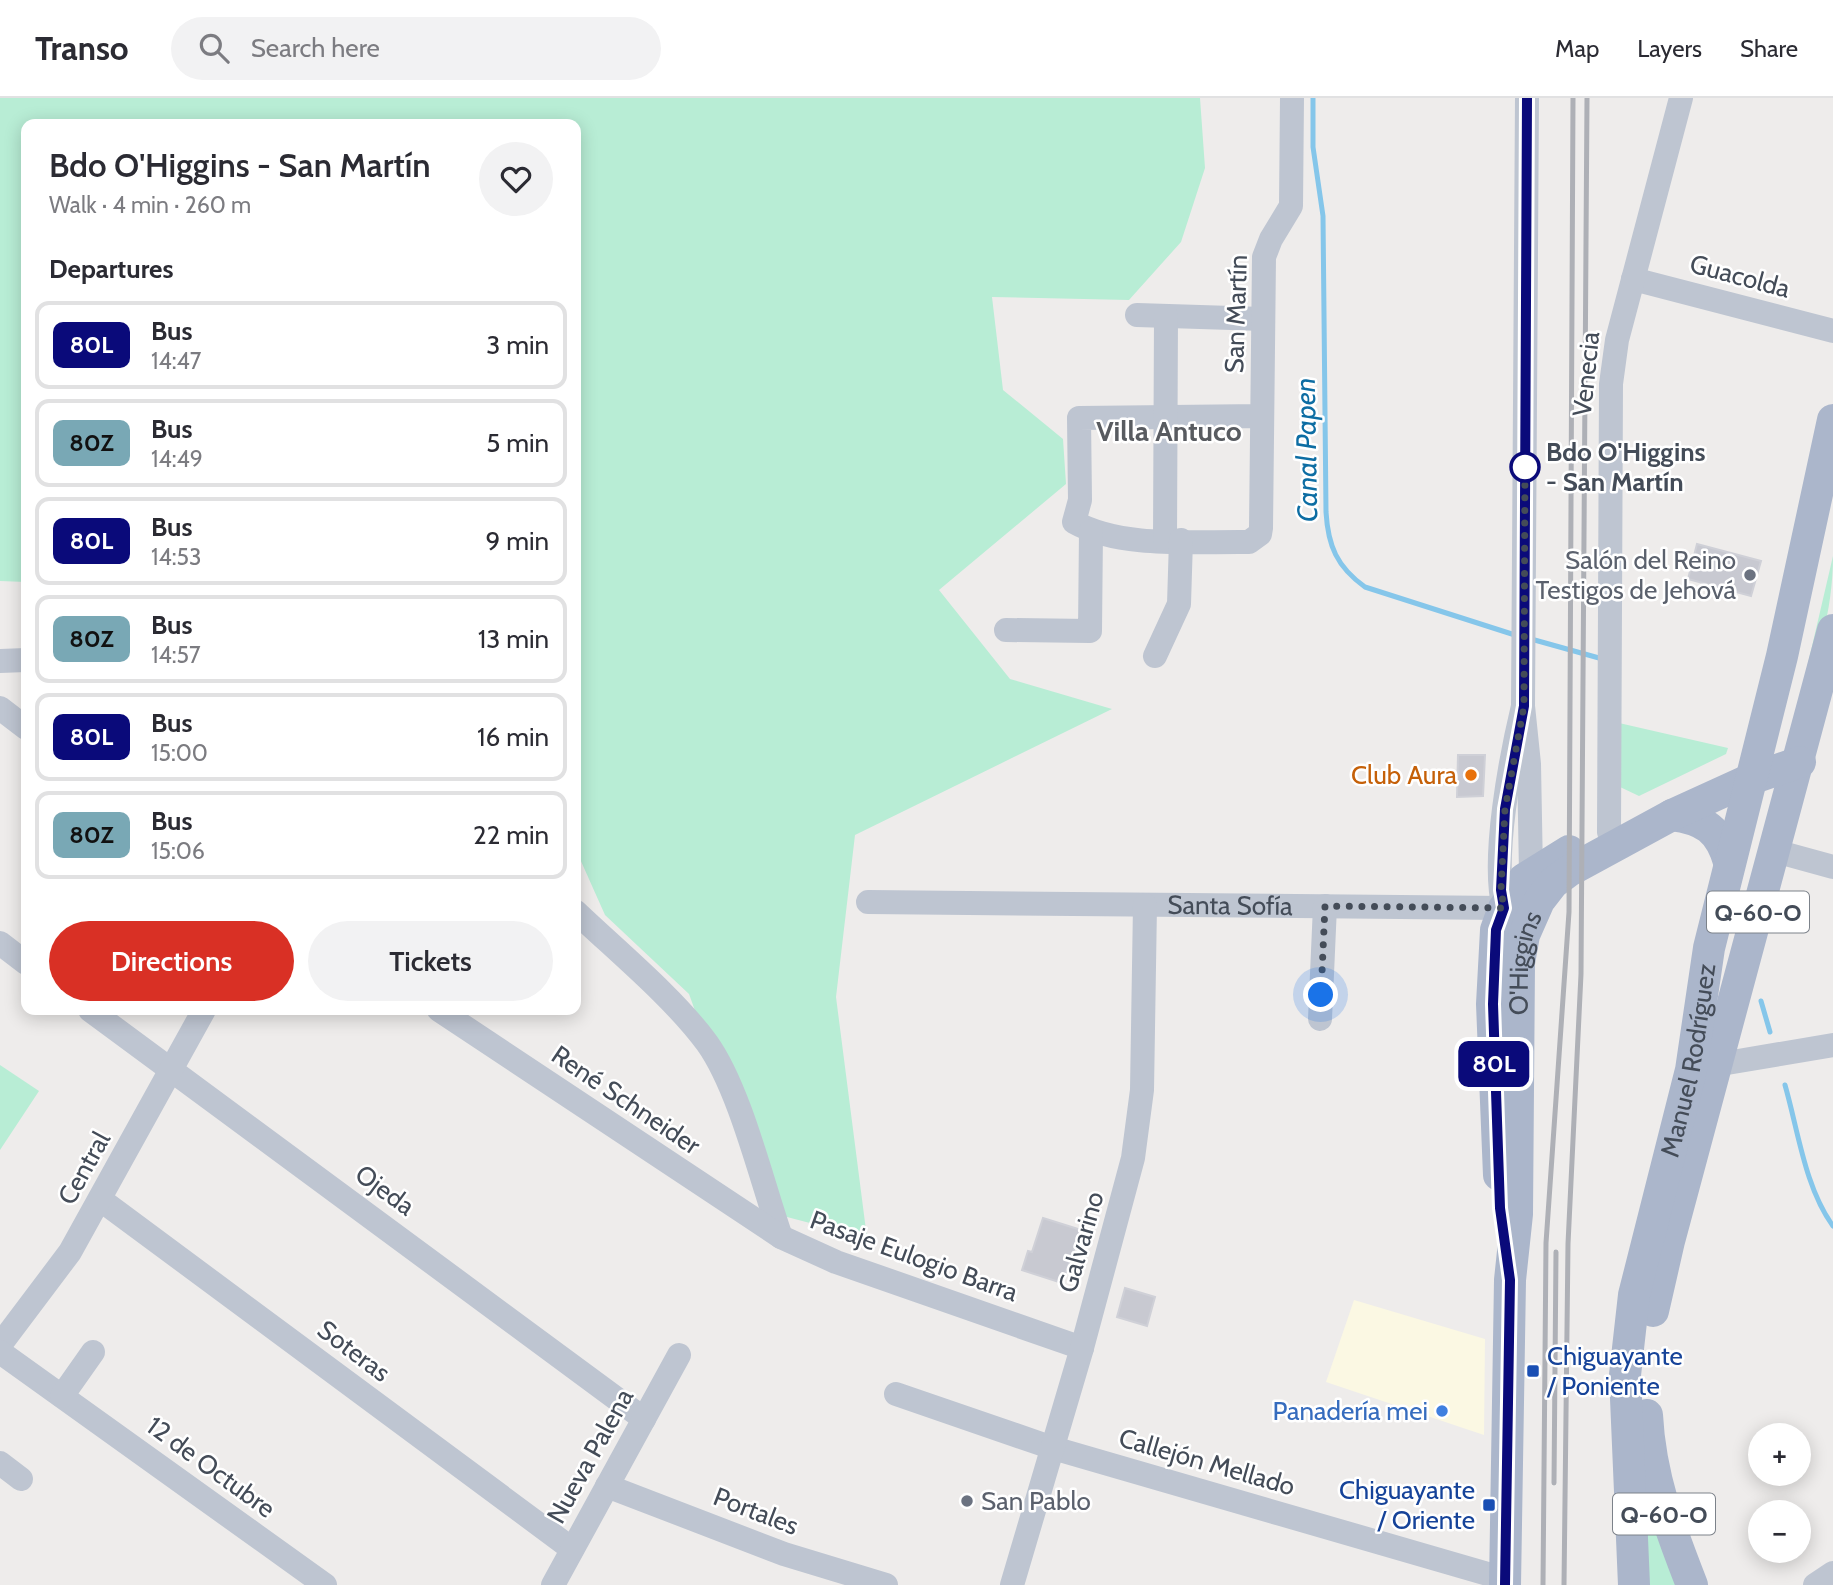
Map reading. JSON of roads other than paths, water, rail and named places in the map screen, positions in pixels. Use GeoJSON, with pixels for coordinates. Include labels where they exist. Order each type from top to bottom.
{"type":"FeatureCollection","features":[{"type":"Feature","properties":{"kind":"main road","name":"Manuel Rodríguez"},"geometry":{"type":"LineString","coordinates":[[1692,1585],[1671,1534],[1657,1489],[1648,1433],[1646,1379],[1658,1285],[1704,1067],[1709,948],[1782,656],[1833,420]]}},
{"type":"Feature","properties":{"kind":"main road","name":"Manuel Rodríguez"},"geometry":{"type":"LineString","coordinates":[[1634,1585],[1625,1374],[1630,1322],[1647,1238],[1776,851],[1833,631]]}},
{"type":"Feature","properties":{"kind":"main road","name":"Santa Sofía"},"geometry":{"type":"LineString","coordinates":[[1519,887],[1609,832],[1753,769],[1800,762]]}},
{"type":"Feature","properties":{"kind":"main road","name":"Santa Sofía"},"geometry":{"type":"LineString","coordinates":[[1519,887],[1553,883],[1569,871],[1753,769]]}},
{"type":"Feature","properties":{"kind":"main road"},"geometry":{"type":"LineString","coordinates":[[1672,815],[1694,819],[1714,829],[1722,841],[1729,862]]}},
{"type":"Feature","properties":{"kind":"main road","name":"O'Higgins"},"geometry":{"type":"LineString","coordinates":[[1505,1582],[1510,1280],[1517,1214],[1519,963],[1524,935],[1519,887]]}},
{"type":"Feature","properties":{"kind":"street","name":"San Martín"},"geometry":{"type":"LineString","coordinates":[[1172,540],[1249,542],[1257,538],[1261,528],[1266,247],[1288,215],[1293,197],[1292,98]]}},
{"type":"Feature","properties":{"kind":"street","name":"O'Higgins"},"geometry":{"type":"LineString","coordinates":[[1519,887],[1529,764],[1524,706],[1527,98]]}},
{"type":"Feature","properties":{"kind":"street","name":"Venecia"},"geometry":{"type":"LineString","coordinates":[[1609,832],[1611,384],[1617,340],[1681,98]]}},
{"type":"Feature","properties":{"kind":"street","name":"Guacolda"},"geometry":{"type":"LineString","coordinates":[[1633,279],[1833,331]]}},
{"type":"Feature","properties":{"kind":"street"},"geometry":{"type":"LineString","coordinates":[[1137,315],[1263,319]]}},
{"type":"Feature","properties":{"kind":"street"},"geometry":{"type":"LineString","coordinates":[[1155,656],[1179,604],[1172,540],[1165,417],[1166,316]]}},
{"type":"Feature","properties":{"kind":"street"},"geometry":{"type":"LineString","coordinates":[[1006,630],[1090,631],[1080,500],[1079,418],[1262,416]]}},
{"type":"Feature","properties":{"kind":"street"},"geometry":{"type":"LineString","coordinates":[[1083,527],[1127,539],[1172,540]]}},
{"type":"Feature","properties":{"kind":"street"},"geometry":{"type":"LineString","coordinates":[[0,661],[21,660]]}},
{"type":"Feature","properties":{"kind":"street"},"geometry":{"type":"LineString","coordinates":[[0,708],[21,724]]}},
{"type":"Feature","properties":{"kind":"street"},"geometry":{"type":"LineString","coordinates":[[1776,851],[1833,867]]}},
{"type":"Feature","properties":{"kind":"street","name":"Santa Sofía"},"geometry":{"type":"LineString","coordinates":[[868,902],[1325,906],[1519,887]]}},
{"type":"Feature","properties":{"kind":"street","name":"Galvarino"},"geometry":{"type":"LineString","coordinates":[[1012,1585],[1128,1181],[1138,1124],[1145,905]]}},
{"type":"Feature","properties":{"kind":"street"},"geometry":{"type":"LineString","coordinates":[[1320,1019],[1325,906]]}},
{"type":"Feature","properties":{"kind":"street","name":"Pasaje Eulogio Barra"},"geometry":{"type":"LineString","coordinates":[[581,917],[693,1026],[711,1049],[728,1081],[781,1237],[836,1262],[1082,1348]]}},
{"type":"Feature","properties":{"kind":"street"},"geometry":{"type":"LineString","coordinates":[[0,943],[21,958]]}},
{"type":"Feature","properties":{"kind":"street","name":"Ojeda"},"geometry":{"type":"LineString","coordinates":[[97,1015],[644,1419]]}},
{"type":"Feature","properties":{"kind":"street","name":"Central"},"geometry":{"type":"LineString","coordinates":[[0,1345],[58,1270],[101,1200],[201,1015]]}},
{"type":"Feature","properties":{"kind":"street","name":"René Schneider"},"geometry":{"type":"LineString","coordinates":[[447,1015],[781,1237]]}},
{"type":"Feature","properties":{"kind":"street"},"geometry":{"type":"LineString","coordinates":[[1704,1067],[1833,1045]]}},
{"type":"Feature","properties":{"kind":"street","name":"Soteras"},"geometry":{"type":"LineString","coordinates":[[101,1200],[572,1549]]}},
{"type":"Feature","properties":{"kind":"street","name":"12 de Octubre"},"geometry":{"type":"LineString","coordinates":[[0,1352],[325,1585]]}},
{"type":"Feature","properties":{"kind":"street"},"geometry":{"type":"LineString","coordinates":[[62,1396],[93,1352]]}},
{"type":"Feature","properties":{"kind":"street","name":"Nueva Palena"},"geometry":{"type":"LineString","coordinates":[[553,1585],[679,1355]]}},
{"type":"Feature","properties":{"kind":"street","name":"Callejón Mellado"},"geometry":{"type":"LineString","coordinates":[[895,1394],[1053,1448],[1505,1582]]}},
{"type":"Feature","properties":{"kind":"street"},"geometry":{"type":"LineString","coordinates":[[0,1463],[21,1479]]}},
{"type":"Feature","properties":{"kind":"street","name":"Portales"},"geometry":{"type":"LineString","coordinates":[[607,1486],[784,1554],[886,1585]]}},
{"type":"Feature","properties":{"kind":"street"},"geometry":{"type":"LineString","coordinates":[[1815,1585],[1833,1573]]}},
{"type":"Feature","properties":{"kind":"waterway","name":"Canal Papen"},"geometry":{"type":"LineString","coordinates":[[1313,98],[1313,147],[1323,216],[1326,512],[1332,545],[1347,572],[1365,587],[1515,635]]}},
{"type":"Feature","properties":{"kind":"waterway","name":"Canal Papen"},"geometry":{"type":"LineString","coordinates":[[1531,639],[1599,658]]}},
{"type":"Feature","properties":{"kind":"waterway","name":"Canal Papen"},"geometry":{"type":"LineString","coordinates":[[1761,1001],[1770,1032]]}},
{"type":"Feature","properties":{"kind":"waterway","name":"Canal Papen"},"geometry":{"type":"LineString","coordinates":[[1785,1085],[1809,1177],[1823,1211],[1833,1226]]}},
{"type":"Feature","properties":{"kind":"railway"},"geometry":{"type":"LineString","coordinates":[[1543,1585],[1546,1243],[1569,912],[1573,98]]}},
{"type":"Feature","properties":{"kind":"railway"},"geometry":{"type":"LineString","coordinates":[[1564,1585],[1568,1244],[1581,974],[1587,98]]}},
{"type":"Feature","properties":{"kind":"railway"},"geometry":{"type":"LineString","coordinates":[[1554,1483],[1556,1252]]}},
{"type":"Feature","properties":{"kind":"place","name":"Bdo O'Higgins - San Martín"},"geometry":{"type":"Point","coordinates":[1525,467]}},
{"type":"Feature","properties":{"kind":"place","name":"Salón del Reino Testigos de Jehová"},"geometry":{"type":"Point","coordinates":[1750,575]}},
{"type":"Feature","properties":{"kind":"place","name":"Club Aura"},"geometry":{"type":"Point","coordinates":[1471,775]}},
{"type":"Feature","properties":{"kind":"place","name":"Chiguayante / Poniente"},"geometry":{"type":"Point","coordinates":[1533,1371]}},
{"type":"Feature","properties":{"kind":"place","name":"Panadería mei"},"geometry":{"type":"Point","coordinates":[1442,1411]}},
{"type":"Feature","properties":{"kind":"place","name":"San Pablo"},"geometry":{"type":"Point","coordinates":[967,1501]}},
{"type":"Feature","properties":{"kind":"place","name":"Chiguayante / Oriente"},"geometry":{"type":"Point","coordinates":[1489,1505]}},
{"type":"Feature","properties":{"kind":"district","name":"Villa Antuco"},"geometry":{"type":"Point","coordinates":[1169,431]}}]}
